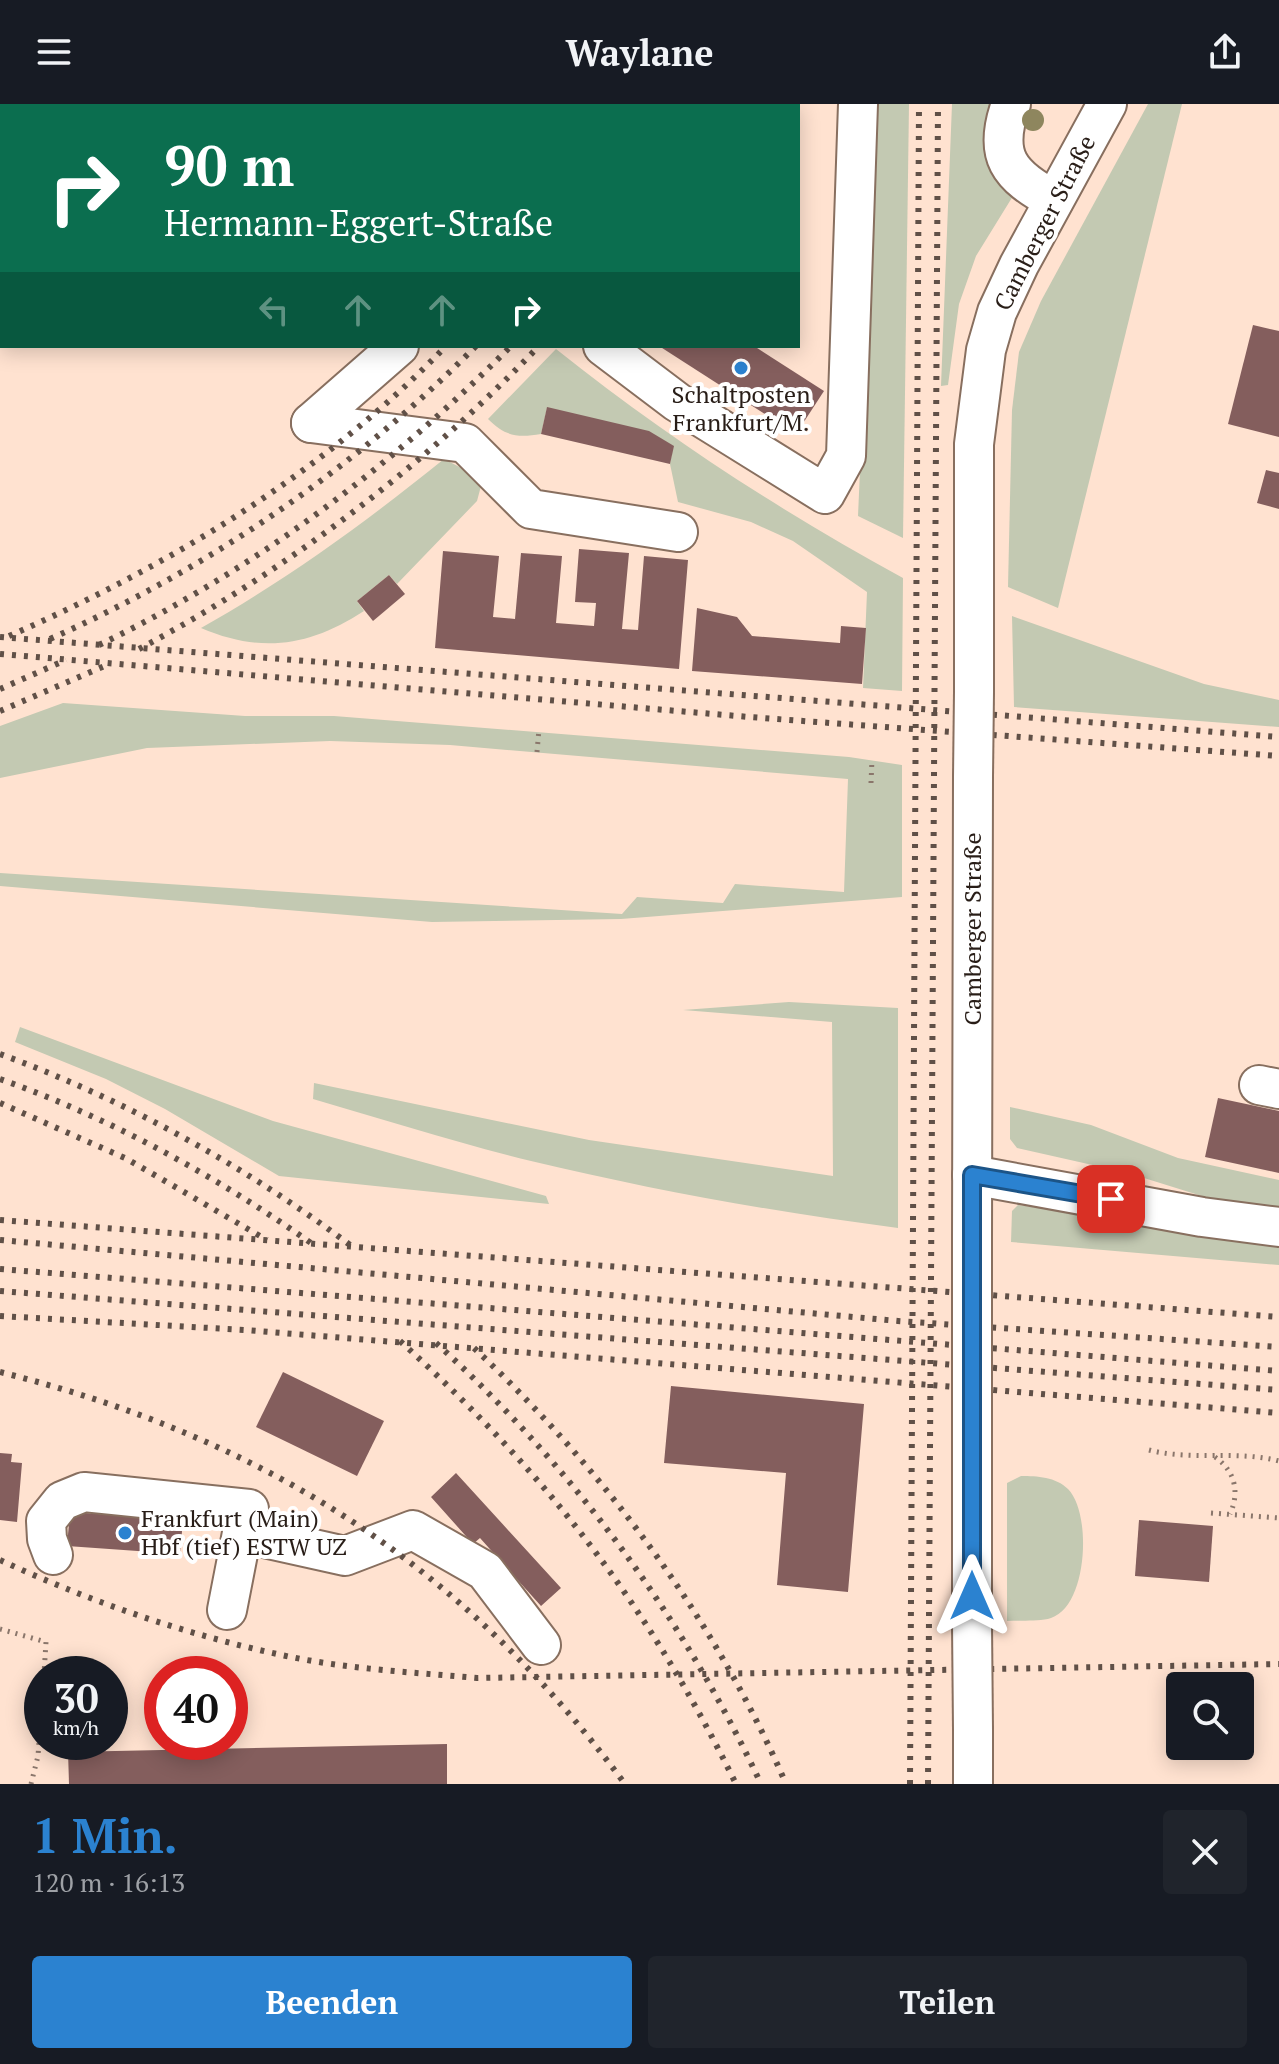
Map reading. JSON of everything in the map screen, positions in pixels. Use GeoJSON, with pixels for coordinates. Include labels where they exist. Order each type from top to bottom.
{"type":"FeatureCollection","features":[{"type":"Feature","properties":{"kind":"street"},"geometry":{"type":"LineString","coordinates":[[606,348],[677,402],[825,494],[846,456],[858,104]]}},
{"type":"Feature","properties":{"kind":"street"},"geometry":{"type":"LineString","coordinates":[[1011,104],[1004,147],[1008,167],[1022,182],[1054,200]]}},
{"type":"Feature","properties":{"kind":"street","name":"Camberger Straße"},"geometry":{"type":"LineString","coordinates":[[973,1784],[974,444],[986,350],[997,312],[1107,104]]}},
{"type":"Feature","properties":{"kind":"street"},"geometry":{"type":"LineString","coordinates":[[397,348],[311,423],[465,443],[531,509],[678,532]]}},
{"type":"Feature","properties":{"kind":"street"},"geometry":{"type":"LineString","coordinates":[[972,1175],[1202,1217],[1279,1227]]}},
{"type":"Feature","properties":{"kind":"street"},"geometry":{"type":"LineString","coordinates":[[53,1555],[47,1539],[46,1521],[62,1501],[84,1492],[249,1509],[227,1610]]}},
{"type":"Feature","properties":{"kind":"street"},"geometry":{"type":"LineString","coordinates":[[242,1533],[345,1556],[413,1530],[485,1571],[541,1645]]}},
{"type":"Feature","properties":{"kind":"path"},"geometry":{"type":"LineString","coordinates":[[537,752],[539,729]]}},
{"type":"Feature","properties":{"kind":"path"},"geometry":{"type":"LineString","coordinates":[[871,783],[872,759]]}},
{"type":"Feature","properties":{"kind":"path"},"geometry":{"type":"LineString","coordinates":[[1149,1450],[1279,1461]]}},
{"type":"Feature","properties":{"kind":"path"},"geometry":{"type":"LineString","coordinates":[[1215,1456],[1229,1468],[1235,1480],[1230,1514]]}},
{"type":"Feature","properties":{"kind":"path"},"geometry":{"type":"LineString","coordinates":[[1229,1468],[1237,1457]]}},
{"type":"Feature","properties":{"kind":"path"},"geometry":{"type":"LineString","coordinates":[[1234,1500],[1247,1515]]}},
{"type":"Feature","properties":{"kind":"path"},"geometry":{"type":"LineString","coordinates":[[1211,1513],[1279,1518]]}},
{"type":"Feature","properties":{"kind":"path"},"geometry":{"type":"LineString","coordinates":[[0,1629],[46,1642],[45,1656]]}},
{"type":"Feature","properties":{"kind":"path"},"geometry":{"type":"LineString","coordinates":[[31,1784],[37,1760]]}},
{"type":"Feature","properties":{"kind":"green space"},"geometry":{"type":"Polygon","coordinates":[[[876,104],[909,104],[903,538],[858,516],[876,104]]]}},
{"type":"Feature","properties":{"kind":"green space"},"geometry":{"type":"Polygon","coordinates":[[[952,104],[998,104],[993,176],[1013,196],[976,256],[959,304],[948,385],[941,386],[952,104]]]}},
{"type":"Feature","properties":{"kind":"green space"},"geometry":{"type":"Polygon","coordinates":[[[1148,104],[1182,104],[1058,608],[1008,587],[1012,410],[1019,352],[1041,301],[1148,104]]]}},
{"type":"Feature","properties":{"kind":"green space"},"geometry":{"type":"Polygon","coordinates":[[[556,349],[724,471],[903,578],[902,691],[863,688],[867,592],[793,541],[751,522],[678,502],[670,464],[673,446],[547,408],[541,434],[512,434],[488,419],[556,349]]]}},
{"type":"Feature","properties":{"kind":"green space"},"geometry":{"type":"Polygon","coordinates":[[[444,459],[473,474],[481,486],[477,501],[397,584],[389,575],[357,601],[364,611],[324,632],[285,642],[245,641],[201,628],[326,549],[444,459]]]}},
{"type":"Feature","properties":{"kind":"green space"},"geometry":{"type":"Polygon","coordinates":[[[1012,616],[1204,684],[1279,700],[1279,727],[1014,707],[1012,616]]]}},
{"type":"Feature","properties":{"kind":"green space"},"geometry":{"type":"Polygon","coordinates":[[[63,703],[245,716],[334,716],[849,757],[902,765],[902,897],[621,919],[432,922],[0,886],[0,873],[622,914],[637,897],[723,903],[735,884],[844,892],[848,779],[450,745],[330,741],[147,748],[0,778],[0,726],[63,703]]]}},
{"type":"Feature","properties":{"kind":"green space"},"geometry":{"type":"Polygon","coordinates":[[[789,1002],[898,1008],[898,1228],[713,1199],[576,1172],[476,1147],[313,1099],[314,1083],[589,1140],[833,1176],[832,1022],[683,1010],[789,1002]]]}},
{"type":"Feature","properties":{"kind":"green space"},"geometry":{"type":"Polygon","coordinates":[[[20,1027],[273,1121],[546,1196],[549,1204],[279,1176],[165,1109],[106,1079],[15,1042],[20,1027]]]}},
{"type":"Feature","properties":{"kind":"green space"},"geometry":{"type":"Polygon","coordinates":[[[1010,1107],[1091,1125],[1178,1158],[1279,1180],[1279,1207],[1205,1197],[1128,1173],[1017,1148],[1010,1139],[1010,1107]]]}},
{"type":"Feature","properties":{"kind":"green space"},"geometry":{"type":"Polygon","coordinates":[[[1018,1205],[1279,1242],[1279,1265],[1011,1242],[1012,1211],[1018,1205]]]}},
{"type":"Feature","properties":{"kind":"green space"},"geometry":{"type":"Polygon","coordinates":[[[1021,1476],[1052,1480],[1068,1489],[1081,1518],[1082,1558],[1073,1596],[1063,1610],[1046,1619],[1007,1621],[1007,1483],[1021,1476]]]}},
{"type":"Feature","properties":{"kind":"building"},"geometry":{"type":"Polygon","coordinates":[[[1253,325],[1279,331],[1279,437],[1228,424],[1253,325]]]}},
{"type":"Feature","properties":{"kind":"building","name":"Schaltposten Frankfurt/M."},"geometry":{"type":"Polygon","coordinates":[[[662,348],[757,348],[824,391],[796,434],[662,348]]]}},
{"type":"Feature","properties":{"kind":"building"},"geometry":{"type":"Polygon","coordinates":[[[547,407],[649,431],[674,446],[670,464],[541,434],[547,407]]]}},
{"type":"Feature","properties":{"kind":"building"},"geometry":{"type":"Polygon","coordinates":[[[1266,470],[1279,473],[1279,509],[1257,503],[1266,470]]]}},
{"type":"Feature","properties":{"kind":"building"},"geometry":{"type":"Polygon","coordinates":[[[579,549],[629,553],[622,629],[638,630],[644,556],[688,560],[679,669],[435,648],[443,551],[499,556],[493,617],[515,619],[521,553],[562,556],[556,623],[594,626],[596,603],[575,602],[579,549]]]}},
{"type":"Feature","properties":{"kind":"building"},"geometry":{"type":"Polygon","coordinates":[[[389,575],[405,594],[373,621],[357,601],[389,575]]]}},
{"type":"Feature","properties":{"kind":"building"},"geometry":{"type":"Polygon","coordinates":[[[697,608],[737,617],[752,636],[840,643],[841,626],[866,628],[862,684],[692,671],[697,608]]]}},
{"type":"Feature","properties":{"kind":"building"},"geometry":{"type":"Polygon","coordinates":[[[1218,1098],[1279,1111],[1279,1173],[1205,1157],[1218,1098]]]}},
{"type":"Feature","properties":{"kind":"building"},"geometry":{"type":"Polygon","coordinates":[[[283,1372],[384,1421],[357,1476],[256,1427],[283,1372]]]}},
{"type":"Feature","properties":{"kind":"building"},"geometry":{"type":"Polygon","coordinates":[[[671,1386],[864,1404],[848,1592],[777,1585],[786,1473],[664,1463],[671,1386]]]}},
{"type":"Feature","properties":{"kind":"building"},"geometry":{"type":"Polygon","coordinates":[[[0,1453],[12,1454],[11,1462],[22,1463],[17,1522],[0,1520],[0,1453]]]}},
{"type":"Feature","properties":{"kind":"building"},"geometry":{"type":"Polygon","coordinates":[[[456,1473],[561,1588],[541,1606],[480,1538],[473,1544],[431,1497],[456,1473]]]}},
{"type":"Feature","properties":{"kind":"building","name":"Frankfurt (Main) Hbf (tief) ESTW UZ"},"geometry":{"type":"Polygon","coordinates":[[[70,1512],[183,1520],[180,1554],[67,1546],[70,1512]]]}},
{"type":"Feature","properties":{"kind":"building"},"geometry":{"type":"Polygon","coordinates":[[[1139,1520],[1213,1526],[1209,1582],[1135,1576],[1139,1520]]]}},
{"type":"Feature","properties":{"kind":"building"},"geometry":{"type":"Polygon","coordinates":[[[447,1744],[447,1784],[69,1784],[68,1760],[128,1760],[128,1751],[144,1750],[144,1760],[248,1760],[248,1748],[447,1744]]]}},
{"type":"Feature","properties":{"kind":"railway"},"geometry":{"type":"LineString","coordinates":[[910,1784],[919,104]]}},
{"type":"Feature","properties":{"kind":"railway"},"geometry":{"type":"LineString","coordinates":[[928,1784],[938,104]]}},
{"type":"Feature","properties":{"kind":"railway"},"geometry":{"type":"LineString","coordinates":[[9,636],[128,579],[242,512],[349,435],[444,348]]}},
{"type":"Feature","properties":{"kind":"railway"},"geometry":{"type":"LineString","coordinates":[[50,639],[166,581],[276,512],[380,434],[474,348]]}},
{"type":"Feature","properties":{"kind":"railway"},"geometry":{"type":"LineString","coordinates":[[99,645],[212,584],[318,513],[417,434],[509,348]]}},
{"type":"Feature","properties":{"kind":"railway"},"geometry":{"type":"LineString","coordinates":[[139,649],[248,585],[351,513],[448,434],[537,348]]}},
{"type":"Feature","properties":{"kind":"railway"},"geometry":{"type":"LineString","coordinates":[[0,637],[1279,737]]}},
{"type":"Feature","properties":{"kind":"railway"},"geometry":{"type":"LineString","coordinates":[[0,654],[749,717],[1279,756]]}},
{"type":"Feature","properties":{"kind":"railway"},"geometry":{"type":"LineString","coordinates":[[0,689],[66,660]]}},
{"type":"Feature","properties":{"kind":"railway"},"geometry":{"type":"LineString","coordinates":[[0,711],[107,665]]}},
{"type":"Feature","properties":{"kind":"railway"},"geometry":{"type":"LineString","coordinates":[[0,1054],[93,1092],[184,1138],[271,1190],[354,1248]]}},
{"type":"Feature","properties":{"kind":"railway"},"geometry":{"type":"LineString","coordinates":[[0,1079],[82,1112],[161,1150],[311,1243]]}},
{"type":"Feature","properties":{"kind":"railway"},"geometry":{"type":"LineString","coordinates":[[0,1103],[125,1158],[267,1240]]}},
{"type":"Feature","properties":{"kind":"railway"},"geometry":{"type":"LineString","coordinates":[[0,1220],[1279,1317]]}},
{"type":"Feature","properties":{"kind":"railway"},"geometry":{"type":"LineString","coordinates":[[0,1240],[898,1321],[1279,1347]]}},
{"type":"Feature","properties":{"kind":"railway"},"geometry":{"type":"LineString","coordinates":[[0,1269],[1279,1371]]}},
{"type":"Feature","properties":{"kind":"railway"},"geometry":{"type":"LineString","coordinates":[[0,1291],[1279,1390]]}},
{"type":"Feature","properties":{"kind":"railway"},"geometry":{"type":"LineString","coordinates":[[0,1316],[245,1330],[1279,1413]]}},
{"type":"Feature","properties":{"kind":"railway"},"geometry":{"type":"LineString","coordinates":[[400,1341],[503,1442],[590,1546],[667,1658],[736,1784]]}},
{"type":"Feature","properties":{"kind":"railway"},"geometry":{"type":"LineString","coordinates":[[436,1343],[534,1441],[621,1547],[697,1662],[761,1784]]}},
{"type":"Feature","properties":{"kind":"railway"},"geometry":{"type":"LineString","coordinates":[[474,1348],[568,1444],[652,1550],[726,1663],[786,1784]]}},
{"type":"Feature","properties":{"kind":"railway"},"geometry":{"type":"LineString","coordinates":[[0,1372],[96,1400],[186,1433],[271,1473],[350,1520],[425,1574],[496,1636],[562,1706],[625,1784]]}},
{"type":"Feature","properties":{"kind":"railway"},"geometry":{"type":"LineString","coordinates":[[0,1560],[136,1614],[241,1646],[327,1663],[477,1678],[1279,1664]]}},
{"type":"Feature","properties":{"kind":"place","name":"Schaltposten Frankfurt/M."},"geometry":{"type":"Point","coordinates":[741,368]}},
{"type":"Feature","properties":{"kind":"place","name":"Frankfurt (Main) Hbf (tief) ESTW UZ"},"geometry":{"type":"Point","coordinates":[125,1533]}},
{"type":"Feature","properties":{"kind":"route"},"geometry":{"type":"LineString","coordinates":[[972,1596],[972,1175],[998,1177],[1111,1199]]}}]}
